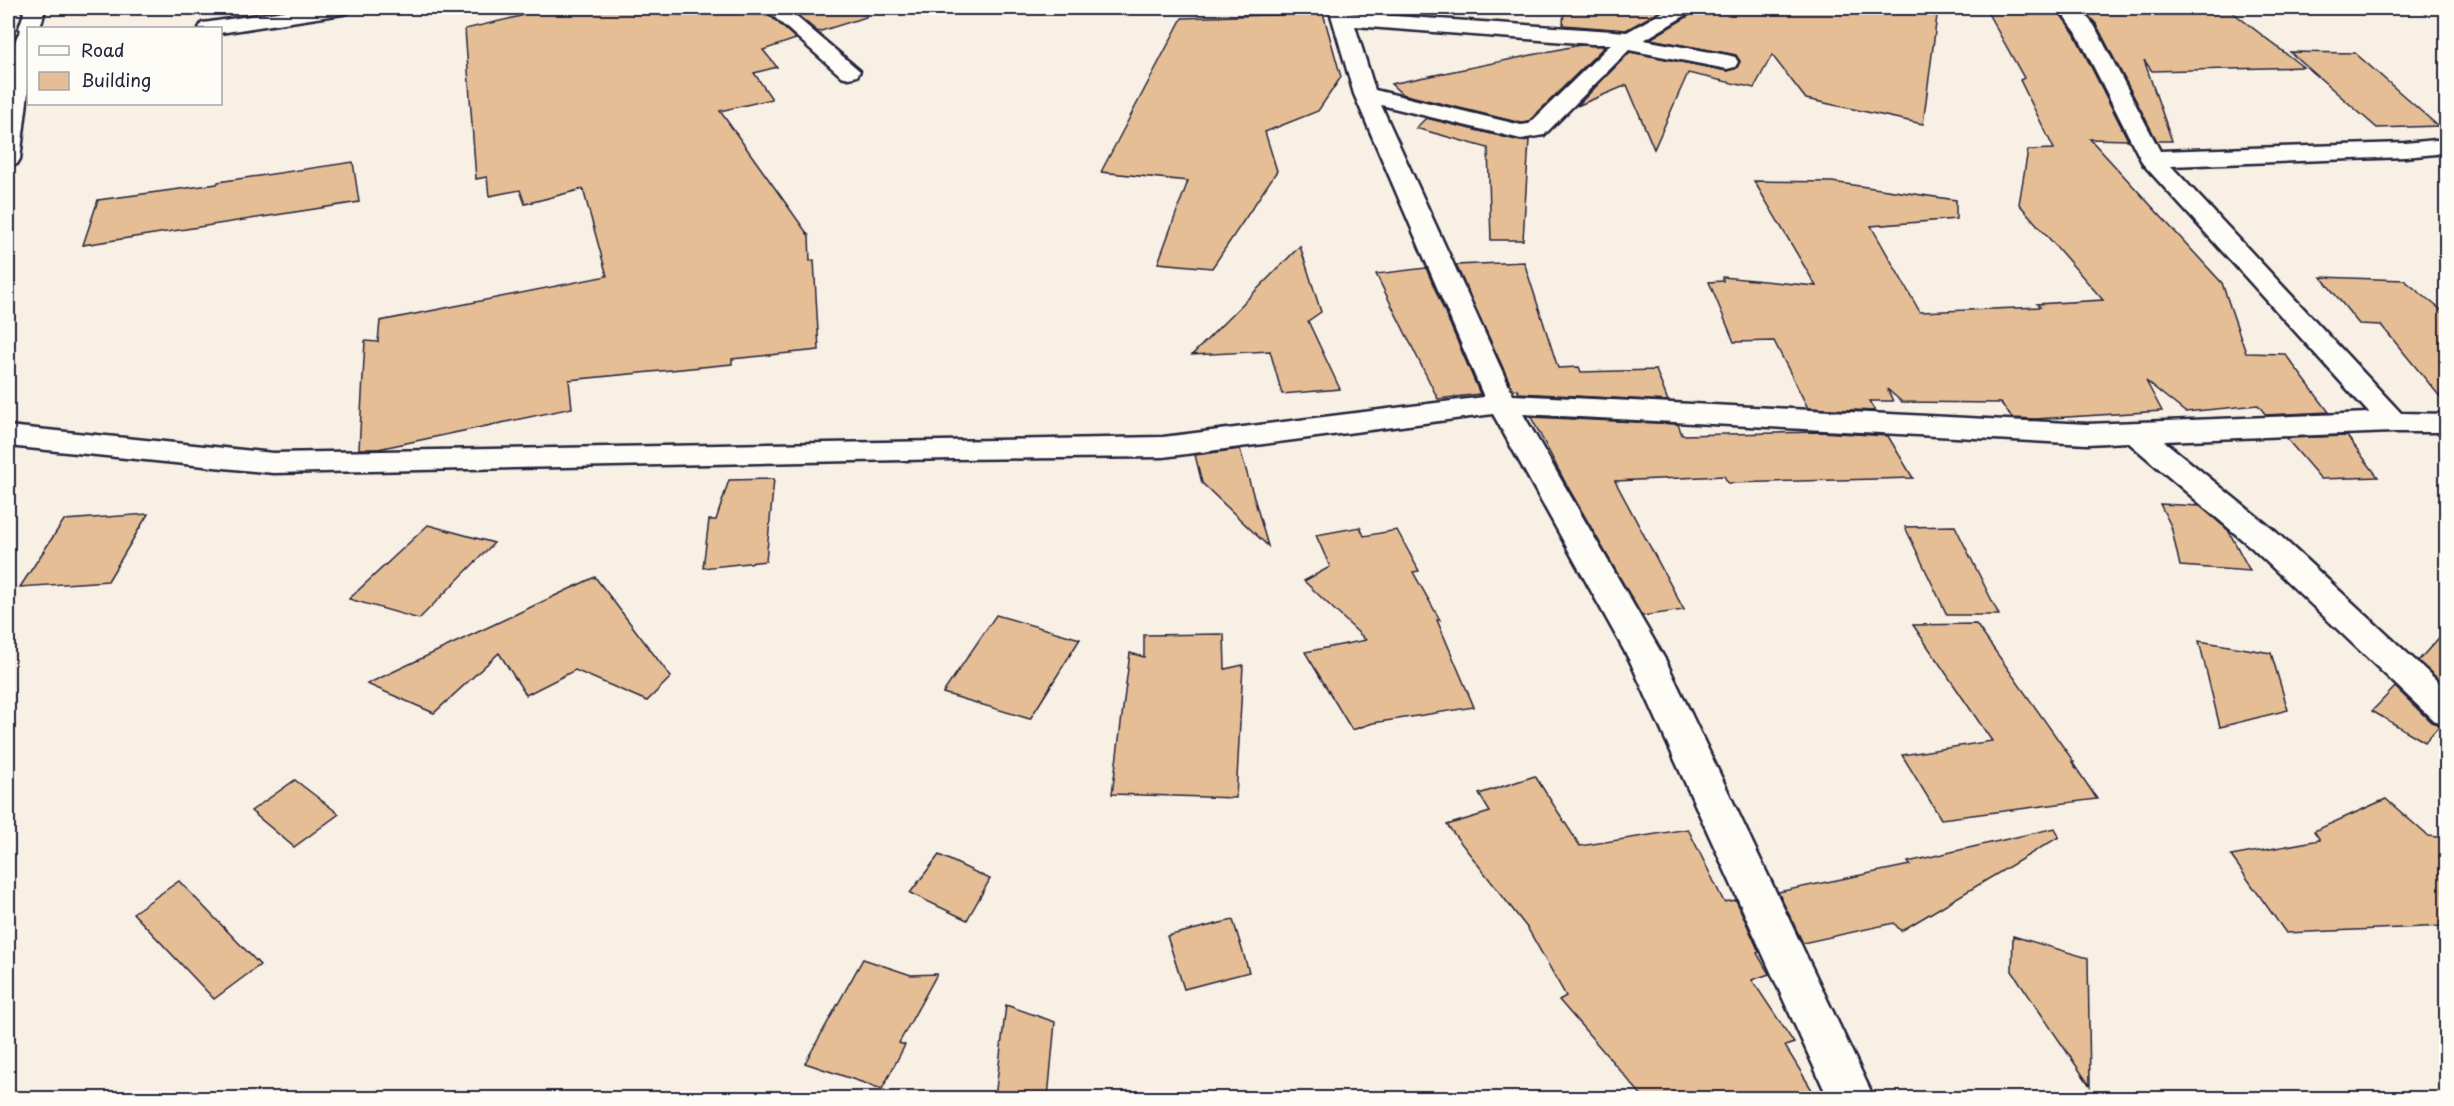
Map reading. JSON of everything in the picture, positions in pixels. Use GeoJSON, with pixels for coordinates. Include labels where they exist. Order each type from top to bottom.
{"type":"FeatureCollection","features":[{"type":"Feature","properties":{"kind":"street"},"geometry":{"type":"LineString","coordinates":[[30,8],[35,10],[30,27]]}},
{"type":"Feature","properties":{"kind":"street"},"geometry":{"type":"LineString","coordinates":[[217,27],[343,8]]}},
{"type":"Feature","properties":{"kind":"street"},"geometry":{"type":"LineString","coordinates":[[774,8],[849,71]]}},
{"type":"Feature","properties":{"kind":"street"},"geometry":{"type":"LineString","coordinates":[[1365,94],[1521,132],[1536,130],[1624,42],[1684,8]]}},
{"type":"Feature","properties":{"kind":"street"},"geometry":{"type":"LineString","coordinates":[[2068,8],[2086,30],[2152,159],[2393,422]]}},
{"type":"Feature","properties":{"kind":"street"},"geometry":{"type":"LineString","coordinates":[[1727,62],[1624,42],[1620,37],[1592,38],[1340,14],[1365,94],[1502,404],[1648,661],[1851,1098]]}},
{"type":"Feature","properties":{"kind":"street"},"geometry":{"type":"LineString","coordinates":[[8,159],[27,42]]}},
{"type":"Feature","properties":{"kind":"street"},"geometry":{"type":"LineString","coordinates":[[2152,159],[2405,150],[2446,146]]}},
{"type":"Feature","properties":{"kind":"street"},"geometry":{"type":"LineString","coordinates":[[8,436],[273,463],[1163,447],[1502,404],[2087,434],[2137,434],[2393,422],[2446,423]]}},
{"type":"Feature","properties":{"kind":"street"},"geometry":{"type":"LineString","coordinates":[[2137,434],[2264,540],[2446,710]]}},
{"type":"Feature","properties":{"kind":"building"},"geometry":{"type":"Polygon","coordinates":[[[519,8],[762,8],[796,39],[763,50],[777,67],[754,73],[772,99],[720,111],[809,236],[810,261],[814,260],[819,350],[732,359],[732,364],[569,380],[572,408],[378,449],[359,449],[365,341],[378,342],[380,321],[607,276],[583,189],[525,204],[520,190],[489,196],[487,177],[476,179],[465,29],[521,16],[519,8]]]}},
{"type":"Feature","properties":{"kind":"building"},"geometry":{"type":"Polygon","coordinates":[[[789,8],[864,8],[866,17],[818,32],[789,8]]]}},
{"type":"Feature","properties":{"kind":"building"},"geometry":{"type":"Polygon","coordinates":[[[1564,8],[1666,8],[1626,30],[1563,25],[1564,8]]]}},
{"type":"Feature","properties":{"kind":"building"},"geometry":{"type":"Polygon","coordinates":[[[1696,8],[1938,8],[1923,124],[1806,99],[1772,55],[1754,88],[1688,73],[1654,149],[1627,85],[1577,106],[1630,52],[1727,71],[1737,68],[1740,61],[1736,55],[1650,39],[1692,14],[1696,8]]]}},
{"type":"Feature","properties":{"kind":"building"},"geometry":{"type":"Polygon","coordinates":[[[1985,8],[2056,8],[2074,33],[2128,140],[2090,139],[2222,283],[2246,353],[2285,354],[2329,412],[2266,415],[2258,405],[2185,412],[2146,381],[2162,411],[2036,419],[2012,418],[2001,403],[1902,402],[1887,389],[1893,401],[1869,401],[1875,411],[1808,408],[1774,341],[1734,342],[1709,282],[1723,281],[1723,277],[1816,286],[1754,181],[1832,182],[1956,200],[1956,219],[1871,226],[1920,312],[2040,307],[2037,304],[2103,300],[2019,204],[2028,150],[2054,149],[2020,80],[2024,78],[1985,8]]]}},
{"type":"Feature","properties":{"kind":"building"},"geometry":{"type":"Polygon","coordinates":[[[2082,8],[2227,8],[2303,67],[2152,71],[2144,60],[2172,141],[2157,141],[2096,24],[2082,8]]]}},
{"type":"Feature","properties":{"kind":"building"},"geometry":{"type":"Polygon","coordinates":[[[1323,13],[1341,77],[1318,111],[1265,132],[1277,171],[1212,268],[1158,263],[1188,181],[1101,172],[1182,18],[1323,13]]]}},
{"type":"Feature","properties":{"kind":"building"},"geometry":{"type":"Polygon","coordinates":[[[1580,45],[1605,46],[1528,122],[1521,123],[1402,94],[1391,84],[1580,45]]]}},
{"type":"Feature","properties":{"kind":"building"},"geometry":{"type":"Polygon","coordinates":[[[2290,52],[2355,53],[2438,126],[2377,128],[2290,52]]]}},
{"type":"Feature","properties":{"kind":"building"},"geometry":{"type":"Polygon","coordinates":[[[1426,118],[1520,141],[1529,140],[1523,240],[1491,240],[1488,148],[1416,128],[1426,118]]]}},
{"type":"Feature","properties":{"kind":"building"},"geometry":{"type":"Polygon","coordinates":[[[353,162],[359,202],[83,245],[98,200],[353,162]]]}},
{"type":"Feature","properties":{"kind":"building"},"geometry":{"type":"Polygon","coordinates":[[[1300,246],[1321,312],[1308,321],[1340,389],[1282,394],[1270,351],[1192,355],[1300,246]]]}},
{"type":"Feature","properties":{"kind":"building"},"geometry":{"type":"Polygon","coordinates":[[[1524,262],[1558,368],[1579,367],[1581,372],[1656,370],[1668,401],[1519,393],[1517,389],[1513,390],[1456,265],[1524,262]]]}},
{"type":"Feature","properties":{"kind":"building"},"geometry":{"type":"Polygon","coordinates":[[[1426,268],[1480,394],[1438,399],[1376,274],[1426,268]]]}},
{"type":"Feature","properties":{"kind":"building"},"geometry":{"type":"Polygon","coordinates":[[[2321,277],[2404,280],[2446,314],[2446,404],[2381,325],[2359,324],[2321,277]]]}},
{"type":"Feature","properties":{"kind":"building"},"geometry":{"type":"Polygon","coordinates":[[[1531,417],[1678,424],[1682,435],[1820,432],[1888,436],[1913,478],[1728,483],[1724,476],[1615,481],[1684,610],[1642,616],[1565,482],[1531,417]]]}},
{"type":"Feature","properties":{"kind":"building"},"geometry":{"type":"Polygon","coordinates":[[[2347,436],[2378,477],[2321,479],[2286,438],[2347,436]]]}},
{"type":"Feature","properties":{"kind":"building"},"geometry":{"type":"Polygon","coordinates":[[[1240,449],[1268,546],[1202,483],[1195,455],[1240,449]]]}},
{"type":"Feature","properties":{"kind":"building"},"geometry":{"type":"Polygon","coordinates":[[[774,479],[766,561],[703,568],[709,520],[716,520],[729,480],[774,479]]]}},
{"type":"Feature","properties":{"kind":"building"},"geometry":{"type":"Polygon","coordinates":[[[2160,504],[2200,506],[2228,530],[2250,571],[2180,566],[2171,526],[2160,504]]]}},
{"type":"Feature","properties":{"kind":"building"},"geometry":{"type":"Polygon","coordinates":[[[148,514],[108,581],[20,587],[64,520],[148,514]]]}},
{"type":"Feature","properties":{"kind":"building"},"geometry":{"type":"Polygon","coordinates":[[[428,525],[494,543],[419,619],[349,599],[428,525]]]}},
{"type":"Feature","properties":{"kind":"building"},"geometry":{"type":"Polygon","coordinates":[[[1955,526],[1999,615],[1947,615],[1905,527],[1955,526]]]}},
{"type":"Feature","properties":{"kind":"building"},"geometry":{"type":"Polygon","coordinates":[[[1360,527],[1364,536],[1397,530],[1419,571],[1413,572],[1440,620],[1437,620],[1474,707],[1373,723],[1352,730],[1305,652],[1366,640],[1304,581],[1330,567],[1316,535],[1360,527]]]}},
{"type":"Feature","properties":{"kind":"building"},"geometry":{"type":"Polygon","coordinates":[[[595,577],[671,677],[647,701],[575,670],[526,695],[499,653],[434,713],[367,684],[595,577]]]}},
{"type":"Feature","properties":{"kind":"building"},"geometry":{"type":"Polygon","coordinates":[[[996,615],[1080,639],[1030,719],[943,693],[996,615]]]}},
{"type":"Feature","properties":{"kind":"building"},"geometry":{"type":"Polygon","coordinates":[[[1976,624],[2074,762],[2072,762],[2097,799],[1941,819],[1902,755],[1992,741],[1913,625],[1976,624]]]}},
{"type":"Feature","properties":{"kind":"building"},"geometry":{"type":"Polygon","coordinates":[[[2446,630],[2446,686],[2418,661],[2446,630]]]}},
{"type":"Feature","properties":{"kind":"building"},"geometry":{"type":"Polygon","coordinates":[[[1224,634],[1225,669],[1243,665],[1236,798],[1112,794],[1130,653],[1144,657],[1144,635],[1224,634]]]}},
{"type":"Feature","properties":{"kind":"building"},"geometry":{"type":"Polygon","coordinates":[[[2199,641],[2271,653],[2288,710],[2220,727],[2199,641]]]}},
{"type":"Feature","properties":{"kind":"building"},"geometry":{"type":"Polygon","coordinates":[[[2395,687],[2431,722],[2440,725],[2425,742],[2372,711],[2395,687]]]}},
{"type":"Feature","properties":{"kind":"building"},"geometry":{"type":"Polygon","coordinates":[[[1535,776],[1580,846],[1688,829],[1724,902],[1736,900],[1759,952],[1757,953],[1769,974],[1752,980],[1794,1043],[1785,1046],[1817,1098],[1644,1098],[1559,1000],[1566,996],[1528,929],[1447,825],[1490,812],[1479,794],[1535,776]]]}},
{"type":"Feature","properties":{"kind":"building"},"geometry":{"type":"Polygon","coordinates":[[[295,780],[339,814],[294,847],[251,811],[295,780]]]}},
{"type":"Feature","properties":{"kind":"building"},"geometry":{"type":"Polygon","coordinates":[[[2386,799],[2428,836],[2446,838],[2446,926],[2286,933],[2231,856],[2320,840],[2314,831],[2386,799]]]}},
{"type":"Feature","properties":{"kind":"building"},"geometry":{"type":"Polygon","coordinates":[[[2055,828],[2059,837],[1901,931],[1894,923],[1803,943],[1778,892],[1910,865],[1908,862],[2055,828]]]}},
{"type":"Feature","properties":{"kind":"building"},"geometry":{"type":"Polygon","coordinates":[[[939,855],[990,879],[967,920],[910,893],[939,855]]]}},
{"type":"Feature","properties":{"kind":"building"},"geometry":{"type":"Polygon","coordinates":[[[179,881],[260,965],[214,999],[133,913],[179,881]]]}},
{"type":"Feature","properties":{"kind":"building"},"geometry":{"type":"Polygon","coordinates":[[[1233,920],[1249,972],[1184,989],[1167,936],[1233,920]]]}},
{"type":"Feature","properties":{"kind":"building"},"geometry":{"type":"Polygon","coordinates":[[[2013,936],[2088,958],[2090,1086],[2012,971],[2013,936]]]}},
{"type":"Feature","properties":{"kind":"building"},"geometry":{"type":"Polygon","coordinates":[[[863,959],[911,975],[937,974],[899,1043],[905,1045],[882,1089],[805,1063],[863,959]]]}},
{"type":"Feature","properties":{"kind":"building"},"geometry":{"type":"Polygon","coordinates":[[[1006,1005],[1055,1022],[1048,1098],[995,1098],[1006,1005]]]}}]}
